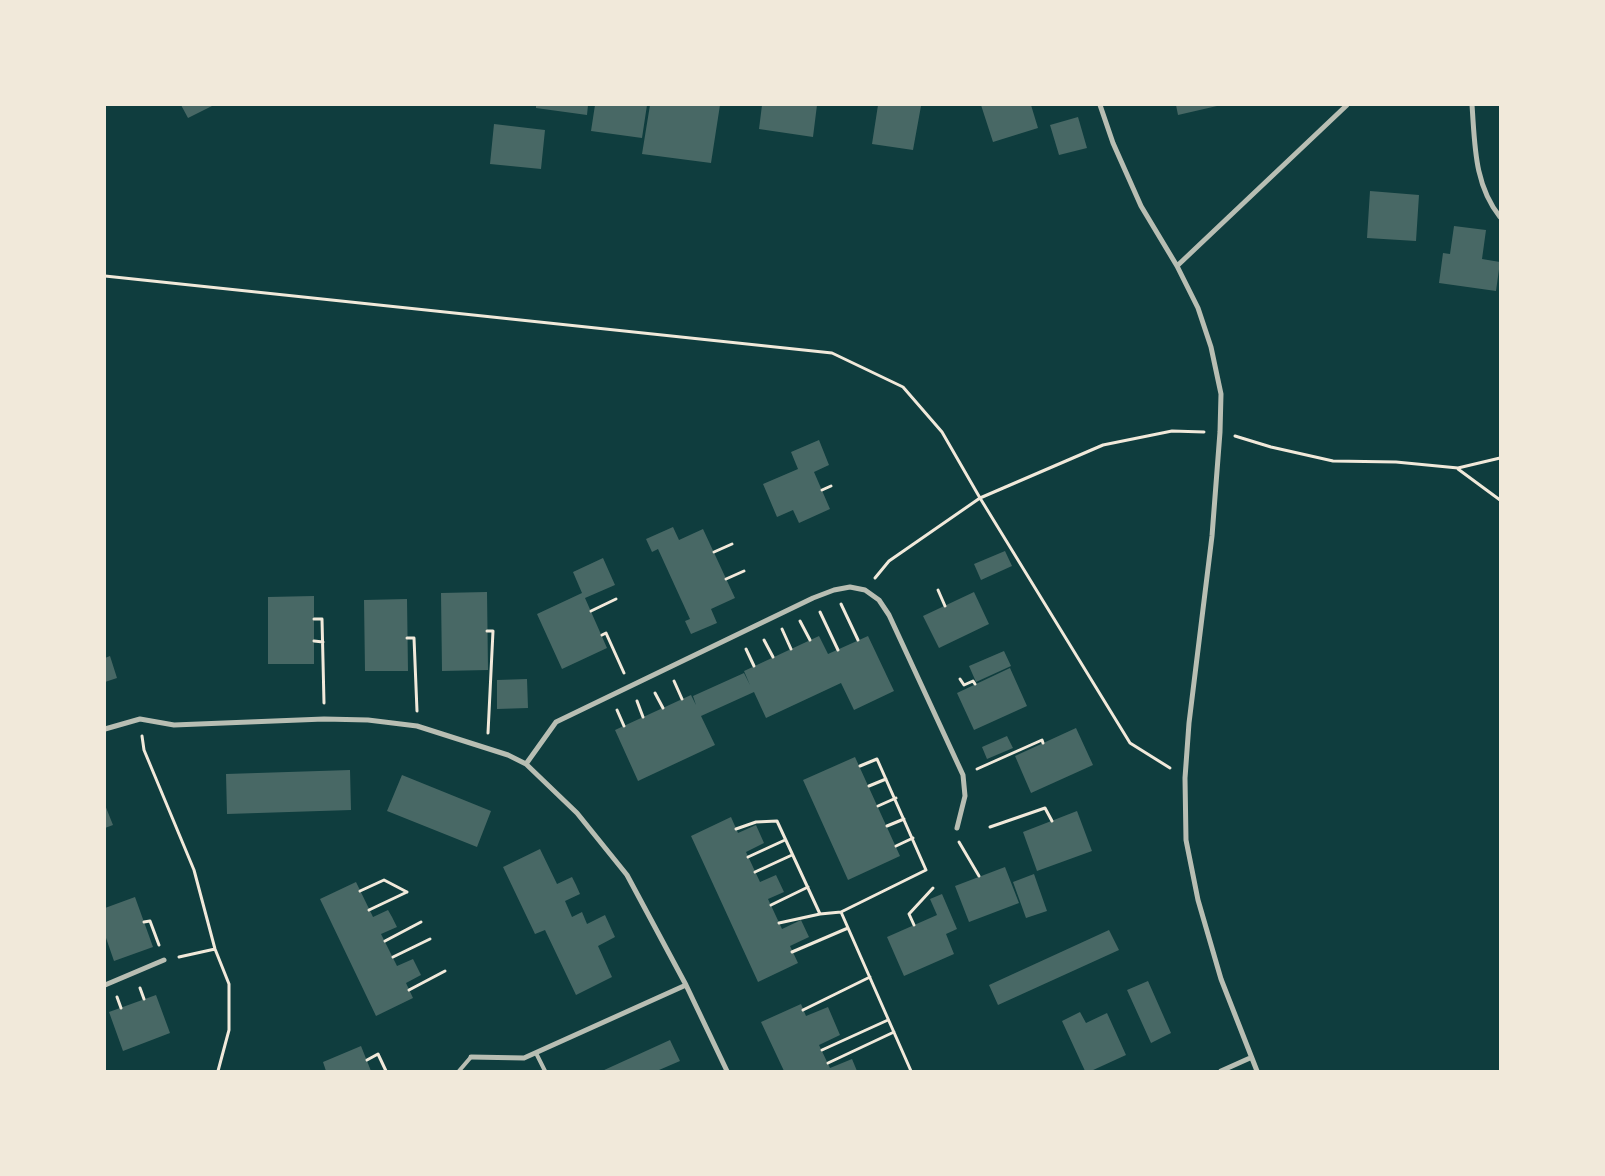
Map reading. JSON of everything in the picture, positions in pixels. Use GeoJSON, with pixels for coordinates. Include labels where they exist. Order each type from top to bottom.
{"type":"FeatureCollection","features":[{"type":"Feature","properties":{"kind":"street"},"geometry":{"type":"LineString","coordinates":[[1100,105],[1112,143],[1141,206],[1177,266],[1198,308],[1211,347],[1220,394],[1220,432],[1212,536],[1189,723],[1185,778],[1186,840],[1198,900],[1220,979],[1250,1058],[1257,1071]]}},
{"type":"Feature","properties":{"kind":"street"},"geometry":{"type":"LineString","coordinates":[[1177,266],[1347,105]]}},
{"type":"Feature","properties":{"kind":"street"},"geometry":{"type":"LineString","coordinates":[[1472,105],[1477,170],[1490,205],[1500,217]]}},
{"type":"Feature","properties":{"kind":"street"},"geometry":{"type":"LineString","coordinates":[[526,764],[556,722],[813,598],[834,590],[850,587],[865,590],[879,600],[889,615],[963,775],[965,796],[956,831]]}},
{"type":"Feature","properties":{"kind":"street"},"geometry":{"type":"LineString","coordinates":[[105,729],[140,719],[174,725],[324,719],[368,720],[417,726],[487,748],[526,764],[577,813],[627,875],[686,985],[727,1071]]}},
{"type":"Feature","properties":{"kind":"street"},"geometry":{"type":"LineString","coordinates":[[105,985],[164,960]]}},
{"type":"Feature","properties":{"kind":"street"},"geometry":{"type":"LineString","coordinates":[[471,1057],[524,1058],[686,985]]}},
{"type":"Feature","properties":{"kind":"street"},"geometry":{"type":"LineString","coordinates":[[1221,1071],[1250,1058]]}},
{"type":"Feature","properties":{"kind":"lane"},"geometry":{"type":"LineString","coordinates":[[536,1053],[545,1071]]}},
{"type":"Feature","properties":{"kind":"lane"},"geometry":{"type":"LineString","coordinates":[[459,1071],[471,1057]]}},
{"type":"Feature","properties":{"kind":"path"},"geometry":{"type":"LineString","coordinates":[[105,276],[832,353],[903,387],[942,432],[980,498],[1130,744],[1185,778]]}},
{"type":"Feature","properties":{"kind":"path"},"geometry":{"type":"LineString","coordinates":[[865,590],[889,561],[980,498],[1103,445],[1172,432],[1220,432],[1271,447],[1333,460],[1396,462],[1458,468],[1500,458]]}},
{"type":"Feature","properties":{"kind":"path"},"geometry":{"type":"LineString","coordinates":[[1458,468],[1500,500]]}},
{"type":"Feature","properties":{"kind":"path"},"geometry":{"type":"LineString","coordinates":[[822,490],[831,486]]}},
{"type":"Feature","properties":{"kind":"path"},"geometry":{"type":"LineString","coordinates":[[714,552],[732,544]]}},
{"type":"Feature","properties":{"kind":"path"},"geometry":{"type":"LineString","coordinates":[[726,579],[744,571]]}},
{"type":"Feature","properties":{"kind":"path"},"geometry":{"type":"LineString","coordinates":[[834,590],[858,640]]}},
{"type":"Feature","properties":{"kind":"path"},"geometry":{"type":"LineString","coordinates":[[938,590],[945,606]]}},
{"type":"Feature","properties":{"kind":"path"},"geometry":{"type":"LineString","coordinates":[[813,598],[838,650]]}},
{"type":"Feature","properties":{"kind":"path"},"geometry":{"type":"LineString","coordinates":[[591,611],[616,599]]}},
{"type":"Feature","properties":{"kind":"path"},"geometry":{"type":"LineString","coordinates":[[314,619],[322,619],[324,719]]}},
{"type":"Feature","properties":{"kind":"path"},"geometry":{"type":"LineString","coordinates":[[487,631],[493,632],[487,748]]}},
{"type":"Feature","properties":{"kind":"path"},"geometry":{"type":"LineString","coordinates":[[602,635],[606,633],[630,686]]}},
{"type":"Feature","properties":{"kind":"path"},"geometry":{"type":"LineString","coordinates":[[407,638],[414,638],[417,726]]}},
{"type":"Feature","properties":{"kind":"path"},"geometry":{"type":"LineString","coordinates":[[314,641],[323,642]]}},
{"type":"Feature","properties":{"kind":"path"},"geometry":{"type":"LineString","coordinates":[[960,679],[964,685],[973,681],[975,684]]}},
{"type":"Feature","properties":{"kind":"path"},"geometry":{"type":"LineString","coordinates":[[140,719],[144,750],[194,870],[215,950],[229,984],[229,1030],[218,1071]]}},
{"type":"Feature","properties":{"kind":"path"},"geometry":{"type":"LineString","coordinates":[[963,775],[1042,740],[1043,743]]}},
{"type":"Feature","properties":{"kind":"path"},"geometry":{"type":"LineString","coordinates":[[779,923],[820,914],[841,912],[926,870],[878,759],[860,766]]}},
{"type":"Feature","properties":{"kind":"path"},"geometry":{"type":"LineString","coordinates":[[869,786],[886,778]]}},
{"type":"Feature","properties":{"kind":"path"},"geometry":{"type":"LineString","coordinates":[[878,806],[896,798]]}},
{"type":"Feature","properties":{"kind":"path"},"geometry":{"type":"LineString","coordinates":[[990,827],[1045,808],[1052,820]]}},
{"type":"Feature","properties":{"kind":"path"},"geometry":{"type":"LineString","coordinates":[[887,826],[904,818]]}},
{"type":"Feature","properties":{"kind":"path"},"geometry":{"type":"LineString","coordinates":[[736,829],[756,822],[776,821],[820,914]]}},
{"type":"Feature","properties":{"kind":"path"},"geometry":{"type":"LineString","coordinates":[[956,831],[979,876]]}},
{"type":"Feature","properties":{"kind":"path"},"geometry":{"type":"LineString","coordinates":[[896,846],[913,838]]}},
{"type":"Feature","properties":{"kind":"path"},"geometry":{"type":"LineString","coordinates":[[748,857],[785,840]]}},
{"type":"Feature","properties":{"kind":"path"},"geometry":{"type":"LineString","coordinates":[[755,872],[792,855]]}},
{"type":"Feature","properties":{"kind":"path"},"geometry":{"type":"LineString","coordinates":[[360,891],[384,880],[407,892],[370,910]]}},
{"type":"Feature","properties":{"kind":"path"},"geometry":{"type":"LineString","coordinates":[[771,905],[808,887]]}},
{"type":"Feature","properties":{"kind":"path"},"geometry":{"type":"LineString","coordinates":[[914,925],[909,914],[933,888]]}},
{"type":"Feature","properties":{"kind":"path"},"geometry":{"type":"LineString","coordinates":[[841,912],[911,1071]]}},
{"type":"Feature","properties":{"kind":"path"},"geometry":{"type":"LineString","coordinates":[[144,922],[150,922],[164,960],[215,950]]}},
{"type":"Feature","properties":{"kind":"path"},"geometry":{"type":"LineString","coordinates":[[385,941],[422,922]]}},
{"type":"Feature","properties":{"kind":"path"},"geometry":{"type":"LineString","coordinates":[[792,952],[848,928]]}},
{"type":"Feature","properties":{"kind":"path"},"geometry":{"type":"LineString","coordinates":[[393,957],[430,939]]}},
{"type":"Feature","properties":{"kind":"path"},"geometry":{"type":"LineString","coordinates":[[409,990],[445,971]]}},
{"type":"Feature","properties":{"kind":"path"},"geometry":{"type":"LineString","coordinates":[[803,1010],[870,977]]}},
{"type":"Feature","properties":{"kind":"path"},"geometry":{"type":"LineString","coordinates":[[822,1050],[888,1020]]}},
{"type":"Feature","properties":{"kind":"path"},"geometry":{"type":"LineString","coordinates":[[828,1063],[894,1032]]}},
{"type":"Feature","properties":{"kind":"path"},"geometry":{"type":"LineString","coordinates":[[366,1060],[378,1054],[386,1071]]}},
{"type":"Feature","properties":{"kind":"building"},"geometry":{"type":"Polygon","coordinates":[[[181,105],[214,105],[188,118],[181,105]]]}},
{"type":"Feature","properties":{"kind":"building"},"geometry":{"type":"Polygon","coordinates":[[[536,105],[588,105],[587,115],[536,108],[536,105]]]}},
{"type":"Feature","properties":{"kind":"building"},"geometry":{"type":"Polygon","coordinates":[[[595,105],[647,105],[642,138],[591,131],[595,105]]]}},
{"type":"Feature","properties":{"kind":"building"},"geometry":{"type":"Polygon","coordinates":[[[650,105],[720,105],[711,163],[642,154],[650,105]]]}},
{"type":"Feature","properties":{"kind":"building"},"geometry":{"type":"Polygon","coordinates":[[[762,105],[817,105],[813,137],[759,129],[762,105]]]}},
{"type":"Feature","properties":{"kind":"building"},"geometry":{"type":"Polygon","coordinates":[[[878,105],[921,106],[913,150],[872,144],[878,105]]]}},
{"type":"Feature","properties":{"kind":"building"},"geometry":{"type":"Polygon","coordinates":[[[981,105],[1031,105],[1038,128],[993,142],[981,105]]]}},
{"type":"Feature","properties":{"kind":"building"},"geometry":{"type":"Polygon","coordinates":[[[1176,105],[1217,105],[1217,106],[1178,115],[1176,105]]]}},
{"type":"Feature","properties":{"kind":"building"},"geometry":{"type":"Polygon","coordinates":[[[1078,117],[1087,148],[1059,155],[1050,125],[1078,117]]]}},
{"type":"Feature","properties":{"kind":"building"},"geometry":{"type":"Polygon","coordinates":[[[494,124],[545,130],[541,169],[490,164],[494,124]]]}},
{"type":"Feature","properties":{"kind":"building"},"geometry":{"type":"Polygon","coordinates":[[[1370,191],[1419,195],[1416,241],[1367,238],[1370,191]]]}},
{"type":"Feature","properties":{"kind":"building"},"geometry":{"type":"Polygon","coordinates":[[[1454,226],[1486,230],[1482,259],[1500,262],[1496,291],[1439,283],[1443,253],[1450,254],[1454,226]]]}},
{"type":"Feature","properties":{"kind":"building"},"geometry":{"type":"Polygon","coordinates":[[[819,440],[829,465],[814,472],[830,509],[799,523],[793,510],[777,517],[763,484],[798,469],[791,452],[819,440]]]}},
{"type":"Feature","properties":{"kind":"building"},"geometry":{"type":"Polygon","coordinates":[[[673,527],[679,540],[703,529],[735,598],[711,609],[717,623],[691,634],[685,621],[690,619],[658,549],[652,552],[646,539],[673,527]]]}},
{"type":"Feature","properties":{"kind":"building"},"geometry":{"type":"Polygon","coordinates":[[[1005,551],[1012,566],[981,580],[974,564],[1005,551]]]}},
{"type":"Feature","properties":{"kind":"building"},"geometry":{"type":"Polygon","coordinates":[[[603,558],[615,585],[585,598],[607,648],[562,669],[537,614],[582,593],[573,572],[603,558]]]}},
{"type":"Feature","properties":{"kind":"building"},"geometry":{"type":"Polygon","coordinates":[[[487,592],[488,670],[442,671],[441,593],[487,592]]]}},
{"type":"Feature","properties":{"kind":"building"},"geometry":{"type":"Polygon","coordinates":[[[974,592],[989,624],[939,648],[923,616],[974,592]]]}},
{"type":"Feature","properties":{"kind":"building"},"geometry":{"type":"Polygon","coordinates":[[[314,596],[314,664],[268,664],[268,597],[314,596]]]}},
{"type":"Feature","properties":{"kind":"building"},"geometry":{"type":"Polygon","coordinates":[[[407,599],[408,671],[365,671],[364,600],[407,599]]]}},
{"type":"Feature","properties":{"kind":"building"},"geometry":{"type":"Polygon","coordinates":[[[819,636],[828,654],[868,636],[894,691],[854,710],[841,683],[766,718],[754,692],[701,716],[715,745],[638,781],[615,730],[691,695],[696,705],[693,696],[744,673],[750,685],[744,671],[819,636]]]}},
{"type":"Feature","properties":{"kind":"building"},"geometry":{"type":"Polygon","coordinates":[[[1004,651],[1011,666],[976,682],[969,666],[1004,651]]]}},
{"type":"Feature","properties":{"kind":"building"},"geometry":{"type":"Polygon","coordinates":[[[110,656],[117,678],[105,682],[105,658],[110,656]]]}},
{"type":"Feature","properties":{"kind":"building"},"geometry":{"type":"Polygon","coordinates":[[[1010,668],[1027,706],[974,730],[957,693],[1010,668]]]}},
{"type":"Feature","properties":{"kind":"building"},"geometry":{"type":"Polygon","coordinates":[[[527,679],[528,708],[497,709],[497,680],[527,679]]]}},
{"type":"Feature","properties":{"kind":"building"},"geometry":{"type":"Polygon","coordinates":[[[1076,728],[1093,765],[1031,793],[1015,756],[1076,728]]]}},
{"type":"Feature","properties":{"kind":"building"},"geometry":{"type":"Polygon","coordinates":[[[1007,736],[1013,748],[987,759],[982,747],[1007,736]]]}},
{"type":"Feature","properties":{"kind":"building"},"geometry":{"type":"Polygon","coordinates":[[[855,757],[900,856],[848,880],[803,780],[855,757]]]}},
{"type":"Feature","properties":{"kind":"building"},"geometry":{"type":"Polygon","coordinates":[[[350,770],[351,810],[227,814],[226,774],[350,770]]]}},
{"type":"Feature","properties":{"kind":"building"},"geometry":{"type":"Polygon","coordinates":[[[402,775],[491,811],[477,847],[387,811],[402,775]]]}},
{"type":"Feature","properties":{"kind":"building"},"geometry":{"type":"Polygon","coordinates":[[[105,805],[113,825],[105,828],[105,805]]]}},
{"type":"Feature","properties":{"kind":"building"},"geometry":{"type":"Polygon","coordinates":[[[1077,811],[1092,851],[1037,871],[1023,832],[1077,811]]]}},
{"type":"Feature","properties":{"kind":"building"},"geometry":{"type":"Polygon","coordinates":[[[731,817],[738,833],[756,825],[764,843],[746,852],[760,882],[776,875],[784,892],[768,899],[782,929],[801,920],[809,937],[790,946],[798,963],[758,982],[691,836],[731,817]]]}},
{"type":"Feature","properties":{"kind":"building"},"geometry":{"type":"Polygon","coordinates":[[[540,849],[557,884],[572,877],[576,885],[580,894],[565,901],[572,917],[582,912],[587,924],[605,915],[615,937],[598,946],[612,977],[576,995],[545,930],[535,934],[503,867],[540,849]]]}},
{"type":"Feature","properties":{"kind":"building"},"geometry":{"type":"Polygon","coordinates":[[[1005,867],[1019,903],[969,922],[955,886],[1005,867]]]}},
{"type":"Feature","properties":{"kind":"building"},"geometry":{"type":"Polygon","coordinates":[[[1034,874],[1047,911],[1026,918],[1013,882],[1034,874]]]}},
{"type":"Feature","properties":{"kind":"building"},"geometry":{"type":"Polygon","coordinates":[[[356,882],[373,917],[388,910],[397,927],[381,934],[397,966],[413,959],[421,975],[406,983],[413,998],[376,1016],[320,899],[356,882]]]}},
{"type":"Feature","properties":{"kind":"building"},"geometry":{"type":"Polygon","coordinates":[[[942,894],[957,929],[946,934],[954,954],[904,976],[887,937],[937,915],[930,899],[942,894]]]}},
{"type":"Feature","properties":{"kind":"building"},"geometry":{"type":"Polygon","coordinates":[[[135,897],[153,947],[114,961],[105,935],[105,908],[135,897]]]}},
{"type":"Feature","properties":{"kind":"building"},"geometry":{"type":"Polygon","coordinates":[[[1109,930],[1119,950],[998,1005],[989,985],[1109,930]]]}},
{"type":"Feature","properties":{"kind":"building"},"geometry":{"type":"Polygon","coordinates":[[[1148,981],[1171,1033],[1151,1043],[1127,990],[1148,981]]]}},
{"type":"Feature","properties":{"kind":"building"},"geometry":{"type":"Polygon","coordinates":[[[156,995],[170,1033],[123,1051],[109,1012],[156,995]]]}},
{"type":"Feature","properties":{"kind":"building"},"geometry":{"type":"Polygon","coordinates":[[[801,1004],[806,1016],[828,1007],[840,1035],[819,1045],[830,1068],[852,1059],[857,1071],[784,1071],[761,1022],[801,1004]]]}},
{"type":"Feature","properties":{"kind":"building"},"geometry":{"type":"Polygon","coordinates":[[[1080,1012],[1086,1023],[1107,1013],[1126,1055],[1091,1071],[1085,1071],[1062,1021],[1080,1012]]]}},
{"type":"Feature","properties":{"kind":"building"},"geometry":{"type":"Polygon","coordinates":[[[670,1040],[680,1061],[659,1070],[602,1071],[670,1040]]]}},
{"type":"Feature","properties":{"kind":"building"},"geometry":{"type":"Polygon","coordinates":[[[361,1046],[371,1071],[326,1071],[323,1062],[361,1046]]]}}]}
